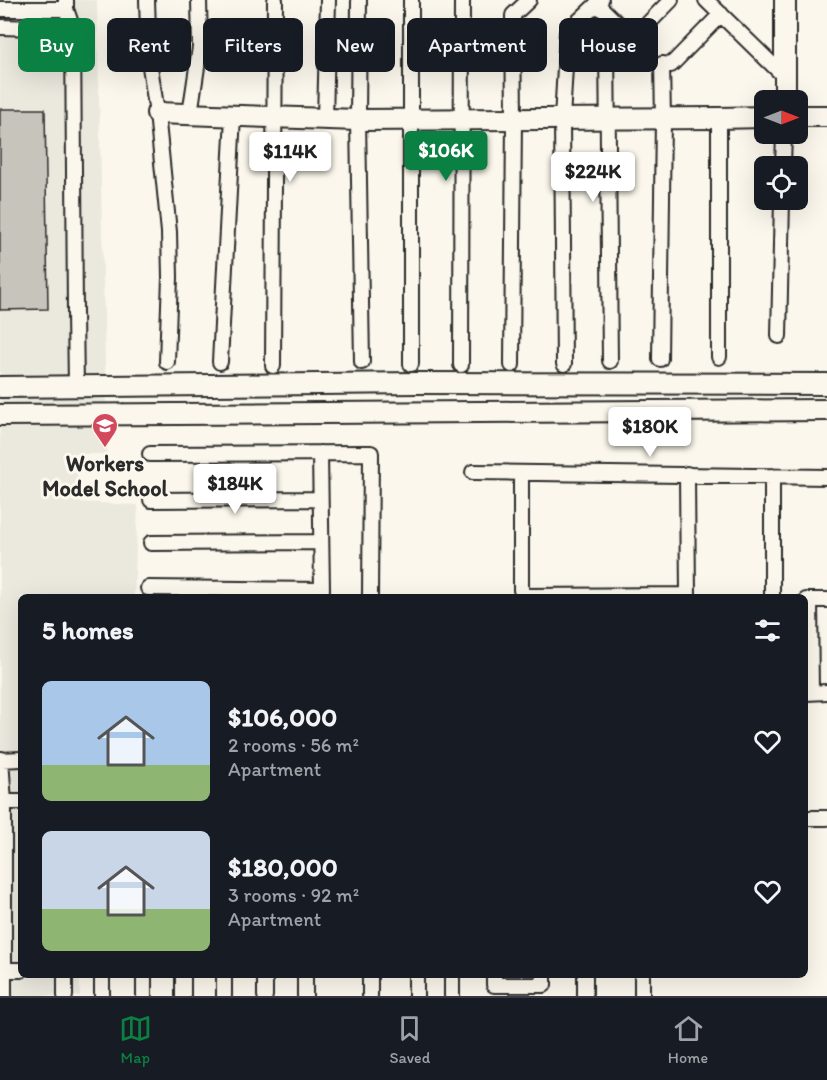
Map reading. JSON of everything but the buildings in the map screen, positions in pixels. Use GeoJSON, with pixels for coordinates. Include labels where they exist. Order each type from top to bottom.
{"type":"FeatureCollection","features":[{"type":"Feature","properties":{"kind":"street"},"geometry":{"type":"LineString","coordinates":[[147,0],[149,60],[157,113],[169,232],[167,362]]}},
{"type":"Feature","properties":{"kind":"street"},"geometry":{"type":"LineString","coordinates":[[190,114],[200,47],[199,0]]}},
{"type":"Feature","properties":{"kind":"street"},"geometry":{"type":"LineString","coordinates":[[273,366],[275,0]]}},
{"type":"Feature","properties":{"kind":"street"},"geometry":{"type":"LineString","coordinates":[[325,119],[328,0]]}},
{"type":"Feature","properties":{"kind":"street"},"geometry":{"type":"LineString","coordinates":[[359,0],[358,120],[362,363]]}},
{"type":"Feature","properties":{"kind":"street"},"geometry":{"type":"LineString","coordinates":[[411,0],[411,364]]}},
{"type":"Feature","properties":{"kind":"street"},"geometry":{"type":"LineString","coordinates":[[461,364],[462,0]]}},
{"type":"Feature","properties":{"kind":"street"},"geometry":{"type":"LineString","coordinates":[[512,365],[513,15],[529,0]]}},
{"type":"Feature","properties":{"kind":"street"},"geometry":{"type":"LineString","coordinates":[[564,364],[562,119],[567,32],[599,2],[633,39],[671,0]]}},
{"type":"Feature","properties":{"kind":"street"},"geometry":{"type":"LineString","coordinates":[[706,0],[785,77]]}},
{"type":"Feature","properties":{"kind":"street"},"geometry":{"type":"LineString","coordinates":[[785,0],[785,90]]}},
{"type":"Feature","properties":{"kind":"street"},"geometry":{"type":"LineString","coordinates":[[0,9],[66,4]]}},
{"type":"Feature","properties":{"kind":"street"},"geometry":{"type":"LineString","coordinates":[[660,359],[662,64],[671,64],[721,14]]}},
{"type":"Feature","properties":{"kind":"street"},"geometry":{"type":"LineString","coordinates":[[0,27],[18,27]]}},
{"type":"Feature","properties":{"kind":"street"},"geometry":{"type":"LineString","coordinates":[[73,72],[76,387]]}},
{"type":"Feature","properties":{"kind":"street"},"geometry":{"type":"LineString","coordinates":[[607,72],[609,361]]}},
{"type":"Feature","properties":{"kind":"street"},"geometry":{"type":"LineString","coordinates":[[157,113],[358,120],[754,117]]}},
{"type":"Feature","properties":{"kind":"street"},"geometry":{"type":"LineString","coordinates":[[220,362],[233,116]]}},
{"type":"Feature","properties":{"kind":"street"},"geometry":{"type":"LineString","coordinates":[[808,116],[827,116]]}},
{"type":"Feature","properties":{"kind":"street"},"geometry":{"type":"LineString","coordinates":[[719,118],[719,357]]}},
{"type":"Feature","properties":{"kind":"street"},"geometry":{"type":"LineString","coordinates":[[779,336],[782,210]]}},
{"type":"Feature","properties":{"kind":"street"},"geometry":{"type":"LineString","coordinates":[[0,387],[417,383],[827,384]]}},
{"type":"Feature","properties":{"kind":"street"},"geometry":{"type":"LineString","coordinates":[[0,415],[827,410]]}},
{"type":"Feature","properties":{"kind":"street"},"geometry":{"type":"LineString","coordinates":[[148,588],[322,593],[320,453]]}},
{"type":"Feature","properties":{"kind":"street"},"geometry":{"type":"LineString","coordinates":[[150,454],[371,453],[370,594]]}},
{"type":"Feature","properties":{"kind":"street"},"geometry":{"type":"LineString","coordinates":[[473,472],[827,477]]}},
{"type":"Feature","properties":{"kind":"street"},"geometry":{"type":"LineString","coordinates":[[521,473],[521,590],[523,594]]}},
{"type":"Feature","properties":{"kind":"street"},"geometry":{"type":"LineString","coordinates":[[687,474],[688,594]]}},
{"type":"Feature","properties":{"kind":"street"},"geometry":{"type":"LineString","coordinates":[[772,476],[772,594]]}},
{"type":"Feature","properties":{"kind":"street"},"geometry":{"type":"LineString","coordinates":[[151,500],[320,499]]}},
{"type":"Feature","properties":{"kind":"street"},"geometry":{"type":"LineString","coordinates":[[151,543],[320,542]]}},
{"type":"Feature","properties":{"kind":"street"},"geometry":{"type":"LineString","coordinates":[[827,600],[808,600],[808,693],[827,692]]}},
{"type":"Feature","properties":{"kind":"street"},"geometry":{"type":"LineString","coordinates":[[4,996],[1,759],[18,759]]}},
{"type":"Feature","properties":{"kind":"street"},"geometry":{"type":"LineString","coordinates":[[2,802],[18,802]]}},
{"type":"Feature","properties":{"kind":"street"},"geometry":{"type":"LineString","coordinates":[[808,818],[827,818]]}},
{"type":"Feature","properties":{"kind":"street"},"geometry":{"type":"LineString","coordinates":[[2,970],[18,970]]}},
{"type":"Feature","properties":{"kind":"street"},"geometry":{"type":"LineString","coordinates":[[65,978],[65,996]]}},
{"type":"Feature","properties":{"kind":"street"},"geometry":{"type":"LineString","coordinates":[[102,978],[102,996]]}},
{"type":"Feature","properties":{"kind":"street"},"geometry":{"type":"LineString","coordinates":[[144,978],[144,996]]}},
{"type":"Feature","properties":{"kind":"street"},"geometry":{"type":"LineString","coordinates":[[183,978],[183,996]]}},
{"type":"Feature","properties":{"kind":"street"},"geometry":{"type":"LineString","coordinates":[[224,978],[224,996]]}},
{"type":"Feature","properties":{"kind":"street"},"geometry":{"type":"LineString","coordinates":[[265,978],[265,996]]}},
{"type":"Feature","properties":{"kind":"street"},"geometry":{"type":"LineString","coordinates":[[305,978],[305,996]]}},
{"type":"Feature","properties":{"kind":"street"},"geometry":{"type":"LineString","coordinates":[[370,978],[370,996]]}},
{"type":"Feature","properties":{"kind":"street"},"geometry":{"type":"LineString","coordinates":[[416,978],[416,996]]}},
{"type":"Feature","properties":{"kind":"street"},"geometry":{"type":"LineString","coordinates":[[452,978],[452,996]]}},
{"type":"Feature","properties":{"kind":"street"},"geometry":{"type":"LineString","coordinates":[[494,985],[544,985],[544,978]]}},
{"type":"Feature","properties":{"kind":"street"},"geometry":{"type":"LineString","coordinates":[[585,978],[585,996]]}},
{"type":"Feature","properties":{"kind":"street"},"geometry":{"type":"LineString","coordinates":[[642,978],[642,996]]}},
{"type":"Feature","properties":{"kind":"shaded area"},"geometry":{"type":"Polygon","coordinates":[[[0,0],[97,0],[107,454],[77,454],[77,502],[138,505],[134,594],[18,594],[18,978],[80,978],[80,996],[0,996],[0,0]]]}},
{"type":"Feature","properties":{"kind":"place","name":"Workers Model School"},"geometry":{"type":"Point","coordinates":[105,449]}}]}
